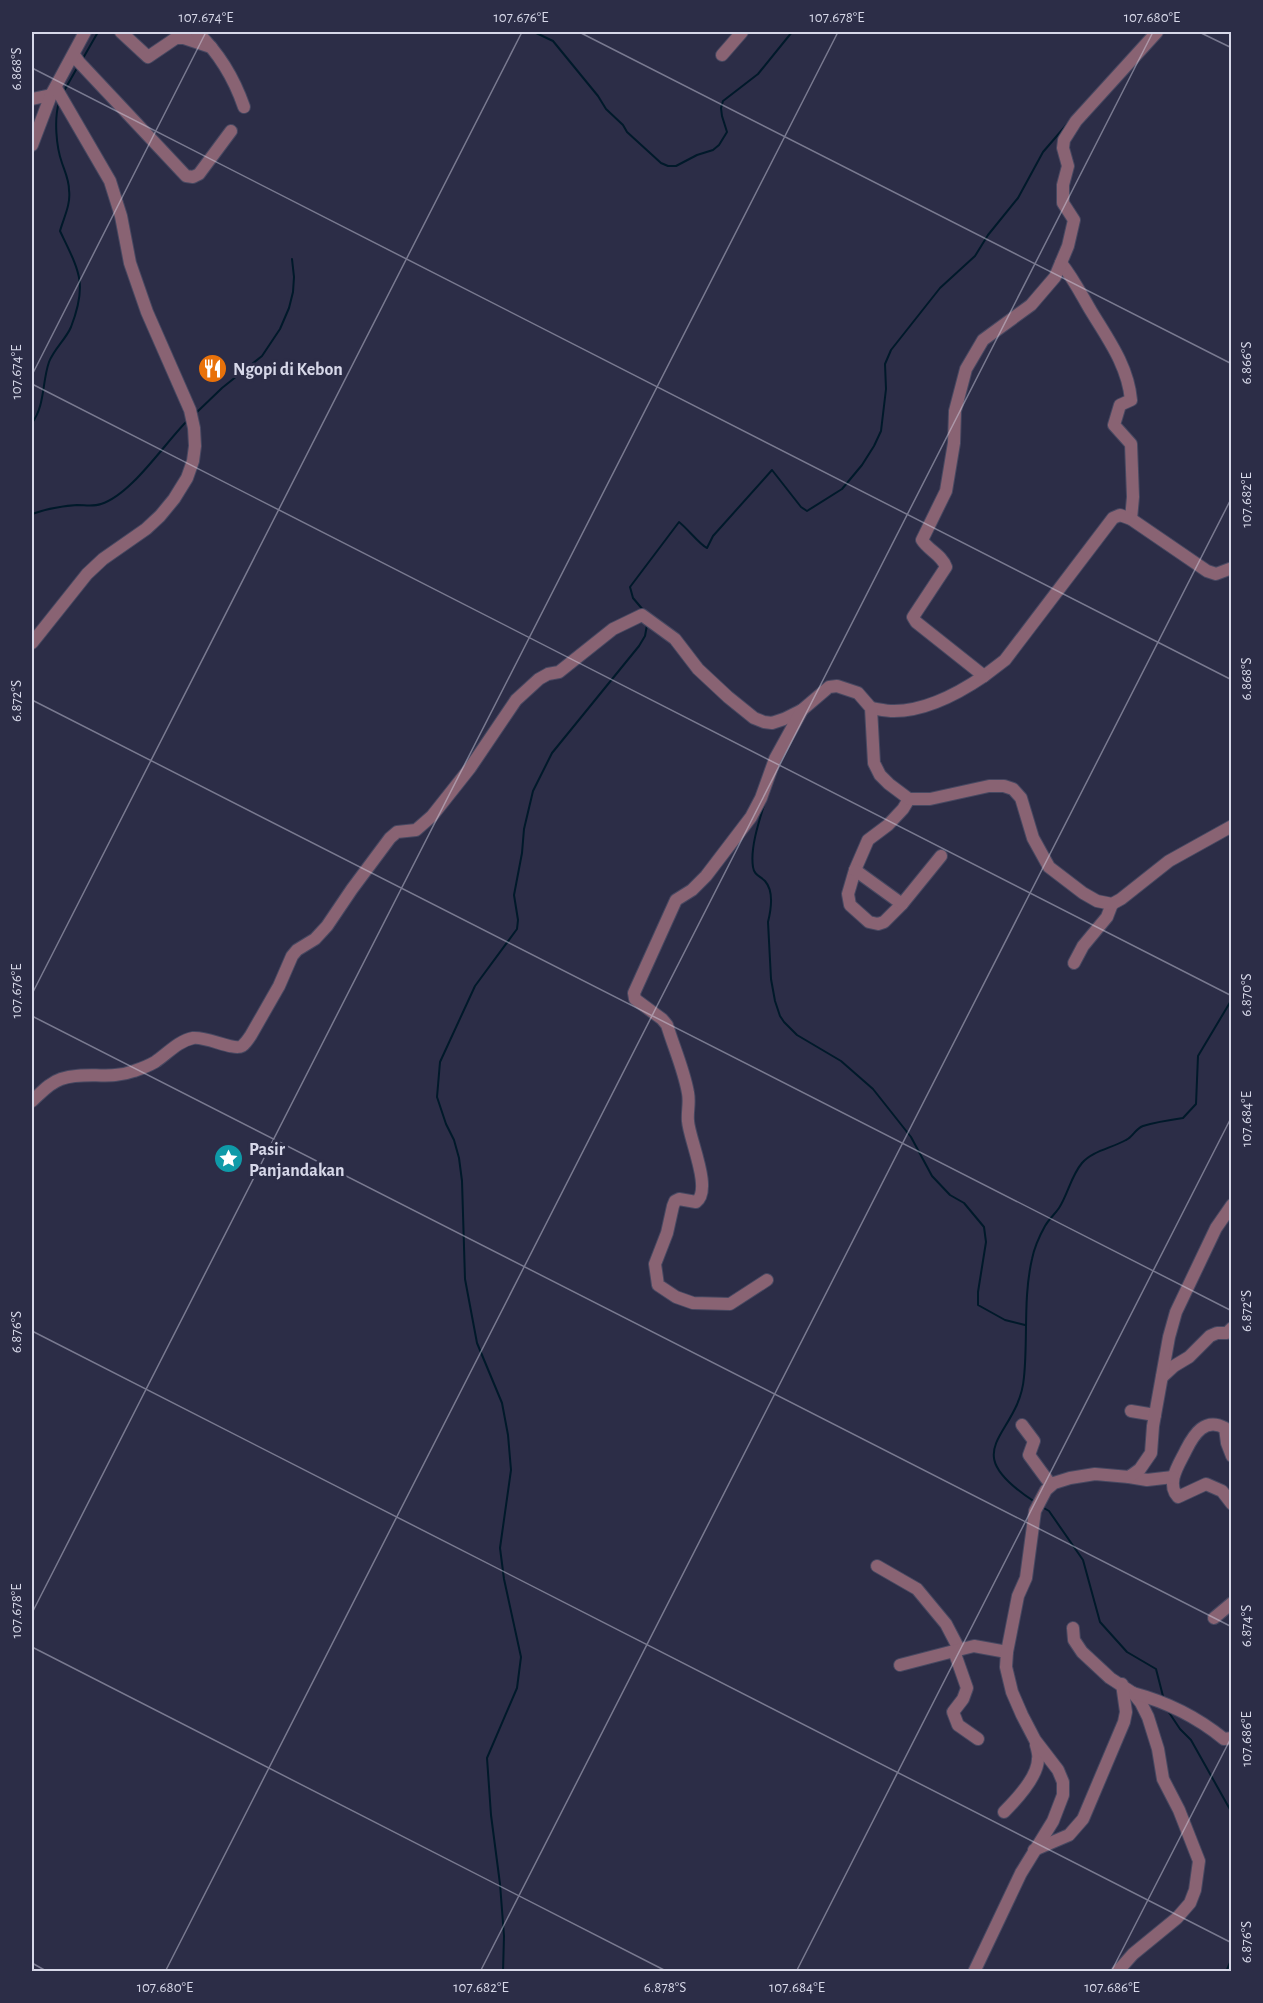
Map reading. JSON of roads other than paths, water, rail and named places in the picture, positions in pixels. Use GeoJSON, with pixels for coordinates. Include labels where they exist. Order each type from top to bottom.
{"type":"FeatureCollection","features":[{"type":"Feature","properties":{"kind":"street"},"geometry":{"type":"LineString","coordinates":[[32,145],[53,92],[85,32]]}},
{"type":"Feature","properties":{"kind":"street"},"geometry":{"type":"LineString","coordinates":[[121,32],[148,57],[176,38],[184,38],[212,47]]}},
{"type":"Feature","properties":{"kind":"street"},"geometry":{"type":"LineString","coordinates":[[197,32],[212,47],[232,76],[244,107]]}},
{"type":"Feature","properties":{"kind":"street"},"geometry":{"type":"LineString","coordinates":[[722,55],[742,32]]}},
{"type":"Feature","properties":{"kind":"street"},"geometry":{"type":"LineString","coordinates":[[984,676],[914,620],[914,613],[946,567],[945,562],[924,544],[922,537],[946,491],[954,443],[955,411],[966,369],[983,340],[1031,305],[1055,277],[1068,246],[1074,220],[1063,203],[1063,185],[1068,166],[1063,148],[1064,140],[1076,121],[1157,32]]}},
{"type":"Feature","properties":{"kind":"street"},"geometry":{"type":"LineString","coordinates":[[74,55],[186,176],[193,177],[199,174],[231,131]]}},
{"type":"Feature","properties":{"kind":"street"},"geometry":{"type":"LineString","coordinates":[[32,99],[53,92]]}},
{"type":"Feature","properties":{"kind":"street"},"geometry":{"type":"LineString","coordinates":[[32,643],[87,574],[160,516],[187,478],[195,446],[190,410],[147,312],[130,263],[121,216],[110,181],[53,92]]}},
{"type":"Feature","properties":{"kind":"street"},"geometry":{"type":"LineString","coordinates":[[1061,263],[1074,280],[1120,360],[1129,382],[1131,400],[1120,405],[1114,425],[1131,444],[1133,497],[1131,519]]}},
{"type":"Feature","properties":{"kind":"street"},"geometry":{"type":"LineString","coordinates":[[871,708],[895,711],[948,698],[1005,660],[1113,518],[1120,515],[1131,519],[1207,571],[1216,574],[1232,568]]}},
{"type":"Feature","properties":{"kind":"street"},"geometry":{"type":"LineString","coordinates":[[32,1101],[44,1089],[62,1079],[132,1072],[155,1062],[179,1044],[191,1039],[200,1038],[236,1047],[243,1046],[279,986],[292,956],[305,944],[315,939],[327,926],[390,838],[397,832],[416,830],[432,816],[470,768],[516,700],[548,674],[559,672],[568,666],[595,641],[642,615],[675,639],[698,669],[754,718],[772,723],[784,719],[802,710],[829,687],[837,686],[858,693],[871,708],[874,763],[880,775],[889,784],[909,799],[930,799],[989,786],[1004,786],[1013,789],[1021,798],[1033,838],[1049,867],[1083,893],[1097,901],[1112,904]]}},
{"type":"Feature","properties":{"kind":"street"},"geometry":{"type":"LineString","coordinates":[[767,1280],[730,1304],[693,1303],[676,1297],[658,1285],[655,1264],[667,1233],[673,1206],[679,1199],[696,1202],[700,1199],[702,1193],[700,1167],[688,1122],[688,1092],[667,1025],[635,999],[634,993],[676,900],[692,890],[706,876],[751,817],[761,798],[775,759],[802,710]]}},
{"type":"Feature","properties":{"kind":"street"},"geometry":{"type":"LineString","coordinates":[[909,799],[888,825],[870,837],[855,870],[848,894],[854,911],[869,922],[878,924],[884,922],[902,904],[941,856]]}},
{"type":"Feature","properties":{"kind":"street"},"geometry":{"type":"LineString","coordinates":[[1074,963],[1083,946],[1107,917],[1112,904],[1169,861],[1232,826]]}},
{"type":"Feature","properties":{"kind":"street"},"geometry":{"type":"LineString","coordinates":[[855,870],[902,904]]}},
{"type":"Feature","properties":{"kind":"street"},"geometry":{"type":"LineString","coordinates":[[1129,1477],[1140,1469],[1151,1453],[1155,1415],[1169,1337],[1176,1312],[1216,1228],[1232,1205]]}},
{"type":"Feature","properties":{"kind":"street"},"geometry":{"type":"LineString","coordinates":[[1162,1377],[1189,1357],[1210,1336],[1227,1333],[1232,1328]]}},
{"type":"Feature","properties":{"kind":"street"},"geometry":{"type":"LineString","coordinates":[[1131,1411],[1155,1415]]}},
{"type":"Feature","properties":{"kind":"street"},"geometry":{"type":"LineString","coordinates":[[1022,1425],[1034,1441],[1029,1455],[1051,1485]]}},
{"type":"Feature","properties":{"kind":"street"},"geometry":{"type":"LineString","coordinates":[[1232,1456],[1225,1428],[1206,1425],[1192,1437],[1173,1477],[1174,1493],[1178,1497],[1206,1484],[1222,1491],[1232,1504]]}},
{"type":"Feature","properties":{"kind":"street"},"geometry":{"type":"LineString","coordinates":[[974,1971],[1021,1873],[1053,1821],[1064,1795],[1063,1782],[1058,1770],[1035,1740],[1012,1692],[1006,1667],[1006,1652],[1018,1596],[1026,1578],[1035,1510],[1051,1485],[1070,1478],[1095,1474],[1147,1480],[1173,1477]]}},
{"type":"Feature","properties":{"kind":"street"},"geometry":{"type":"LineString","coordinates":[[877,1566],[916,1589],[940,1615],[957,1650],[967,1688],[963,1699],[953,1712],[958,1725],[978,1739]]}},
{"type":"Feature","properties":{"kind":"street"},"geometry":{"type":"LineString","coordinates":[[1214,1618],[1232,1603]]}},
{"type":"Feature","properties":{"kind":"street"},"geometry":{"type":"LineString","coordinates":[[1073,1628],[1072,1633],[1077,1646],[1110,1678],[1133,1692],[1142,1703],[1158,1749],[1163,1779],[1191,1838],[1199,1861],[1196,1890],[1190,1903],[1177,1918],[1133,1954],[1117,1971]]}},
{"type":"Feature","properties":{"kind":"street"},"geometry":{"type":"LineString","coordinates":[[900,1665],[974,1647],[1006,1652]]}},
{"type":"Feature","properties":{"kind":"street"},"geometry":{"type":"LineString","coordinates":[[1034,1850],[1069,1835],[1083,1818],[1124,1722],[1126,1712],[1122,1684]]}},
{"type":"Feature","properties":{"kind":"street"},"geometry":{"type":"LineString","coordinates":[[1133,1692],[1171,1705],[1229,1740]]}},
{"type":"Feature","properties":{"kind":"street"},"geometry":{"type":"LineString","coordinates":[[1004,1812],[1022,1793],[1039,1760],[1035,1740]]}},
{"type":"Feature","properties":{"kind":"waterway"},"geometry":{"type":"LineString","coordinates":[[82,60],[98,32]]}},
{"type":"Feature","properties":{"kind":"waterway"},"geometry":{"type":"LineString","coordinates":[[534,32],[553,41],[627,132],[661,163],[668,166],[676,166],[713,150],[719,145],[727,132],[722,116],[723,101],[758,74],[792,32]]}},
{"type":"Feature","properties":{"kind":"waterway"},"geometry":{"type":"LineString","coordinates":[[64,91],[77,68]]}},
{"type":"Feature","properties":{"kind":"waterway"},"geometry":{"type":"LineString","coordinates":[[32,423],[41,402],[49,362],[71,327],[80,288],[76,267],[60,231],[68,205],[69,186],[57,141],[56,124],[59,102]]}},
{"type":"Feature","properties":{"kind":"waterway"},"geometry":{"type":"LineString","coordinates":[[644,611],[633,598],[630,587],[679,522],[707,548],[713,536],[772,470],[801,507],[807,511],[842,489],[862,465],[881,431],[886,389],[885,364],[891,350],[940,288],[975,256],[988,235],[1018,198],[1043,152],[1068,123]]}},
{"type":"Feature","properties":{"kind":"waterway"},"geometry":{"type":"LineString","coordinates":[[196,413],[222,388],[262,356],[280,329],[293,292],[292,259]]}},
{"type":"Feature","properties":{"kind":"waterway"},"geometry":{"type":"LineString","coordinates":[[32,514],[66,506],[98,505],[112,499],[147,468],[187,421]]}},
{"type":"Feature","properties":{"kind":"waterway"},"geometry":{"type":"LineString","coordinates":[[503,1972],[504,1936],[487,1758],[517,1688],[521,1657],[504,1579],[500,1548],[511,1470],[502,1403],[477,1343],[465,1279],[462,1181],[454,1140],[437,1097],[440,1062],[475,986],[517,929],[514,895],[524,829],[533,791],[552,753],[639,646],[645,636],[647,625]]}},
{"type":"Feature","properties":{"kind":"waterway"},"geometry":{"type":"LineString","coordinates":[[765,802],[752,860],[755,872],[768,885],[771,895],[768,922],[771,979],[780,1016],[797,1035],[841,1061],[873,1089],[911,1137],[932,1176],[950,1195],[964,1203],[984,1227],[986,1242],[978,1305],[1005,1320],[1025,1325]]}},
{"type":"Feature","properties":{"kind":"waterway"},"geometry":{"type":"LineString","coordinates":[[1035,1502],[1010,1484],[998,1468],[994,1455],[996,1442],[1020,1398],[1024,1377],[1029,1274],[1037,1242],[1047,1223],[1062,1203],[1078,1168],[1086,1159],[1128,1139],[1143,1126],[1183,1118],[1196,1104],[1198,1056],[1232,999]]}},
{"type":"Feature","properties":{"kind":"waterway"},"geometry":{"type":"LineString","coordinates":[[1042,1507],[1049,1511],[1083,1560],[1100,1622],[1127,1652],[1156,1669],[1164,1700]]}},
{"type":"Feature","properties":{"kind":"waterway"},"geometry":{"type":"LineString","coordinates":[[1168,1711],[1191,1740],[1232,1813]]}},
{"type":"Feature","properties":{"kind":"waterway"},"geometry":{"type":"LineString","coordinates":[[1226,1972],[1232,1958]]}},
{"type":"Feature","properties":{"kind":"place","name":"Ngopi di Kebon"},"geometry":{"type":"Point","coordinates":[212,369]}},
{"type":"Feature","properties":{"kind":"place","name":"Pasir Panjandakan"},"geometry":{"type":"Point","coordinates":[228,1159]}}]}
